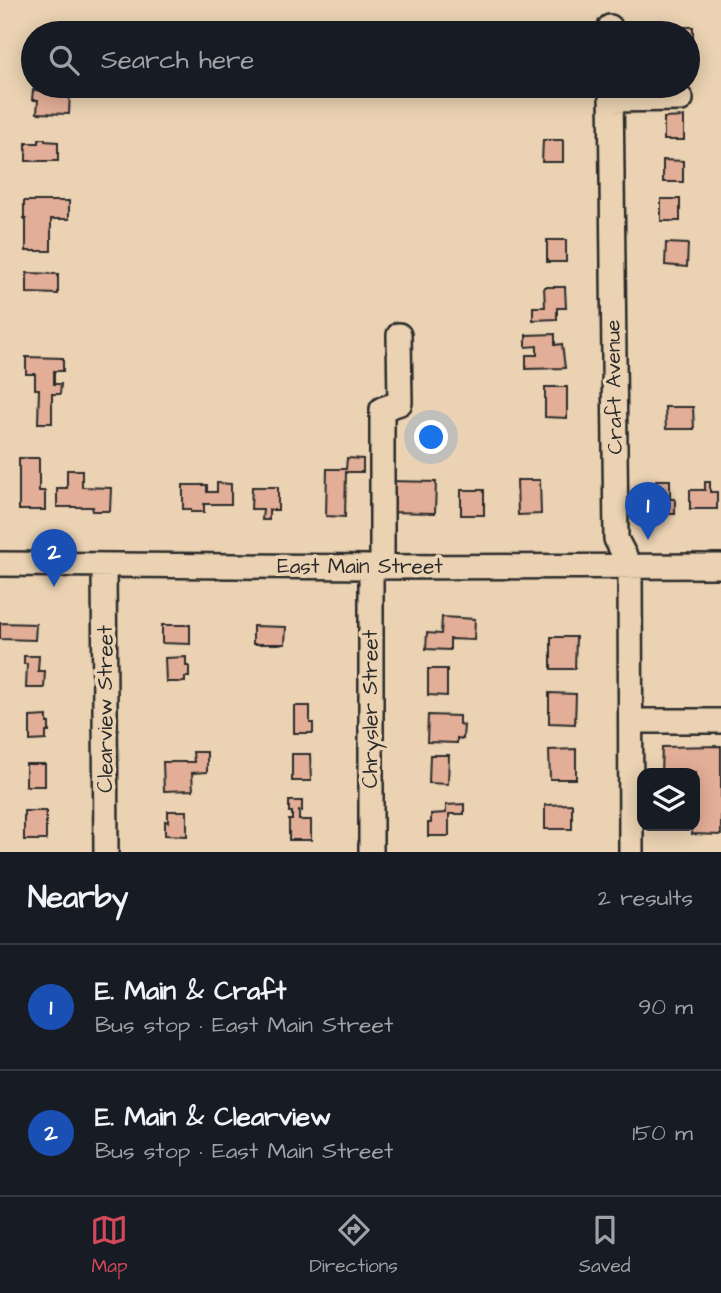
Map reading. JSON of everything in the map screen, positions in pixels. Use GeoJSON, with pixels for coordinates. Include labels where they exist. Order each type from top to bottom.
{"type":"FeatureCollection","features":[{"type":"Feature","properties":{"kind":"street","name":"Craft Avenue"},"geometry":{"type":"LineString","coordinates":[[611,98],[616,539],[630,566],[631,852]]}},
{"type":"Feature","properties":{"kind":"street"},"geometry":{"type":"LineString","coordinates":[[669,98],[681,99]]}},
{"type":"Feature","properties":{"kind":"street","name":"Chrysler Street"},"geometry":{"type":"LineString","coordinates":[[370,852],[376,567],[383,409],[400,403],[399,335]]}},
{"type":"Feature","properties":{"kind":"street","name":"East Main Street"},"geometry":{"type":"LineString","coordinates":[[0,564],[721,566]]}},
{"type":"Feature","properties":{"kind":"street","name":"Clearview Street"},"geometry":{"type":"LineString","coordinates":[[104,565],[106,852]]}},
{"type":"Feature","properties":{"kind":"street"},"geometry":{"type":"LineString","coordinates":[[631,721],[721,721]]}},
{"type":"Feature","properties":{"kind":"building"},"geometry":{"type":"Polygon","coordinates":[[[70,98],[69,114],[37,113],[38,100],[32,100],[70,98]]]}},
{"type":"Feature","properties":{"kind":"building"},"geometry":{"type":"Polygon","coordinates":[[[684,117],[684,140],[664,140],[664,118],[684,117]]]}},
{"type":"Feature","properties":{"kind":"building"},"geometry":{"type":"Polygon","coordinates":[[[39,139],[58,142],[58,161],[26,161],[26,143],[39,143],[39,139]]]}},
{"type":"Feature","properties":{"kind":"building"},"geometry":{"type":"Polygon","coordinates":[[[543,140],[563,140],[563,162],[542,162],[543,140]]]}},
{"type":"Feature","properties":{"kind":"building"},"geometry":{"type":"Polygon","coordinates":[[[663,160],[683,161],[683,182],[663,182],[663,160]]]}},
{"type":"Feature","properties":{"kind":"building"},"geometry":{"type":"Polygon","coordinates":[[[661,199],[680,199],[680,221],[661,221],[661,199]]]}},
{"type":"Feature","properties":{"kind":"building"},"geometry":{"type":"Polygon","coordinates":[[[24,201],[69,201],[69,219],[51,219],[51,251],[26,251],[24,201]]]}},
{"type":"Feature","properties":{"kind":"building"},"geometry":{"type":"Polygon","coordinates":[[[547,240],[566,240],[566,262],[547,262],[547,240]]]}},
{"type":"Feature","properties":{"kind":"building"},"geometry":{"type":"Polygon","coordinates":[[[666,243],[688,244],[687,267],[665,265],[666,243]]]}},
{"type":"Feature","properties":{"kind":"building"},"geometry":{"type":"Polygon","coordinates":[[[27,273],[58,274],[58,294],[27,293],[27,273]]]}},
{"type":"Feature","properties":{"kind":"building"},"geometry":{"type":"Polygon","coordinates":[[[544,287],[565,287],[566,308],[557,308],[557,319],[533,320],[533,307],[545,307],[544,287]]]}},
{"type":"Feature","properties":{"kind":"building"},"geometry":{"type":"Polygon","coordinates":[[[555,334],[555,345],[562,344],[565,368],[526,369],[526,355],[537,355],[537,346],[526,347],[526,335],[555,334]]]}},
{"type":"Feature","properties":{"kind":"building"},"geometry":{"type":"Polygon","coordinates":[[[26,357],[63,358],[63,371],[54,371],[54,384],[61,384],[60,394],[52,394],[52,423],[38,423],[39,389],[35,389],[35,374],[26,374],[26,357]]]}},
{"type":"Feature","properties":{"kind":"building"},"geometry":{"type":"Polygon","coordinates":[[[545,387],[567,387],[567,418],[545,417],[545,387]]]}},
{"type":"Feature","properties":{"kind":"building"},"geometry":{"type":"Polygon","coordinates":[[[665,407],[693,407],[694,429],[666,429],[665,407]]]}},
{"type":"Feature","properties":{"kind":"building"},"geometry":{"type":"Polygon","coordinates":[[[19,458],[39,458],[39,491],[45,491],[45,510],[19,510],[19,458]]]}},
{"type":"Feature","properties":{"kind":"building"},"geometry":{"type":"Polygon","coordinates":[[[347,458],[363,459],[363,472],[346,472],[345,517],[326,516],[327,469],[346,469],[347,458]]]}},
{"type":"Feature","properties":{"kind":"building"},"geometry":{"type":"Polygon","coordinates":[[[67,470],[82,470],[82,487],[111,488],[110,511],[92,511],[93,507],[57,507],[57,488],[67,488],[67,470]]]}},
{"type":"Feature","properties":{"kind":"building"},"geometry":{"type":"Polygon","coordinates":[[[517,480],[540,480],[541,514],[518,515],[517,480]]]}},
{"type":"Feature","properties":{"kind":"building"},"geometry":{"type":"Polygon","coordinates":[[[656,480],[670,480],[670,499],[675,499],[675,514],[653,514],[653,499],[661,499],[661,488],[656,488],[656,480]]]}},
{"type":"Feature","properties":{"kind":"building"},"geometry":{"type":"Polygon","coordinates":[[[389,481],[436,482],[435,513],[388,512],[389,481]]]}},
{"type":"Feature","properties":{"kind":"building"},"geometry":{"type":"Polygon","coordinates":[[[705,482],[710,482],[710,492],[717,492],[717,509],[690,509],[690,490],[705,490],[705,482]]]}},
{"type":"Feature","properties":{"kind":"building"},"geometry":{"type":"Polygon","coordinates":[[[217,483],[231,484],[231,504],[204,504],[204,512],[183,509],[183,485],[207,485],[207,492],[217,492],[217,483]]]}},
{"type":"Feature","properties":{"kind":"building"},"geometry":{"type":"Polygon","coordinates":[[[252,487],[278,487],[278,510],[269,510],[269,520],[262,520],[263,509],[251,509],[252,487]]]}},
{"type":"Feature","properties":{"kind":"building"},"geometry":{"type":"Polygon","coordinates":[[[461,490],[484,490],[484,515],[461,515],[461,490]]]}},
{"type":"Feature","properties":{"kind":"building"},"geometry":{"type":"Polygon","coordinates":[[[442,617],[475,619],[474,640],[450,639],[450,650],[426,649],[427,633],[441,634],[442,617]]]}},
{"type":"Feature","properties":{"kind":"building"},"geometry":{"type":"Polygon","coordinates":[[[0,623],[36,624],[35,640],[0,639],[0,623]]]}},
{"type":"Feature","properties":{"kind":"building"},"geometry":{"type":"Polygon","coordinates":[[[162,625],[190,625],[190,644],[162,643],[162,625]]]}},
{"type":"Feature","properties":{"kind":"building"},"geometry":{"type":"Polygon","coordinates":[[[253,626],[286,627],[285,644],[253,644],[253,626]]]}},
{"type":"Feature","properties":{"kind":"building"},"geometry":{"type":"Polygon","coordinates":[[[551,637],[576,637],[575,669],[551,669],[551,637]]]}},
{"type":"Feature","properties":{"kind":"building"},"geometry":{"type":"Polygon","coordinates":[[[24,656],[39,656],[38,671],[45,671],[44,688],[26,688],[27,664],[24,664],[24,656]]]}},
{"type":"Feature","properties":{"kind":"building"},"geometry":{"type":"Polygon","coordinates":[[[186,657],[189,677],[185,677],[185,682],[166,682],[165,658],[186,657]]]}},
{"type":"Feature","properties":{"kind":"building"},"geometry":{"type":"Polygon","coordinates":[[[428,669],[447,669],[447,696],[428,695],[428,669]]]}},
{"type":"Feature","properties":{"kind":"building"},"geometry":{"type":"Polygon","coordinates":[[[549,693],[576,694],[575,724],[549,723],[549,693]]]}},
{"type":"Feature","properties":{"kind":"building"},"geometry":{"type":"Polygon","coordinates":[[[294,706],[310,706],[313,733],[294,733],[294,706]]]}},
{"type":"Feature","properties":{"kind":"building"},"geometry":{"type":"Polygon","coordinates":[[[428,715],[459,716],[459,724],[464,725],[463,739],[457,738],[457,743],[427,742],[428,715]]]}},
{"type":"Feature","properties":{"kind":"building"},"geometry":{"type":"Polygon","coordinates":[[[47,716],[49,732],[46,732],[46,740],[30,741],[30,717],[47,716]]]}},
{"type":"Feature","properties":{"kind":"building"},"geometry":{"type":"Polygon","coordinates":[[[721,746],[721,835],[692,834],[692,831],[700,831],[700,768],[661,768],[662,747],[721,746]]]}},
{"type":"Feature","properties":{"kind":"building"},"geometry":{"type":"Polygon","coordinates":[[[576,749],[576,779],[550,779],[549,750],[576,749]]]}},
{"type":"Feature","properties":{"kind":"building"},"geometry":{"type":"Polygon","coordinates":[[[193,752],[207,752],[207,772],[192,773],[193,790],[164,791],[163,762],[194,762],[193,752]]]}},
{"type":"Feature","properties":{"kind":"building"},"geometry":{"type":"Polygon","coordinates":[[[292,754],[310,754],[311,781],[292,781],[292,754]]]}},
{"type":"Feature","properties":{"kind":"building"},"geometry":{"type":"Polygon","coordinates":[[[430,755],[449,755],[448,784],[429,783],[430,755]]]}},
{"type":"Feature","properties":{"kind":"building"},"geometry":{"type":"Polygon","coordinates":[[[26,764],[45,764],[45,786],[26,786],[26,764]]]}},
{"type":"Feature","properties":{"kind":"building"},"geometry":{"type":"Polygon","coordinates":[[[289,801],[302,801],[299,820],[311,820],[311,840],[289,840],[289,820],[292,820],[292,812],[289,812],[289,801]]]}},
{"type":"Feature","properties":{"kind":"building"},"geometry":{"type":"Polygon","coordinates":[[[464,804],[464,814],[449,814],[449,836],[428,836],[431,814],[446,813],[446,805],[464,804]]]}},
{"type":"Feature","properties":{"kind":"building"},"geometry":{"type":"Polygon","coordinates":[[[572,804],[572,829],[545,829],[545,805],[572,804]]]}},
{"type":"Feature","properties":{"kind":"building"},"geometry":{"type":"Polygon","coordinates":[[[24,811],[46,811],[46,840],[24,840],[24,811]]]}},
{"type":"Feature","properties":{"kind":"building"},"geometry":{"type":"Polygon","coordinates":[[[168,811],[187,811],[187,836],[165,835],[168,811]]]}},
{"type":"Feature","properties":{"kind":"place","name":"E. Main & Craft"},"geometry":{"type":"Point","coordinates":[648,540]}},
{"type":"Feature","properties":{"kind":"place","name":"E. Main & Clearview"},"geometry":{"type":"Point","coordinates":[54,587]}}]}
